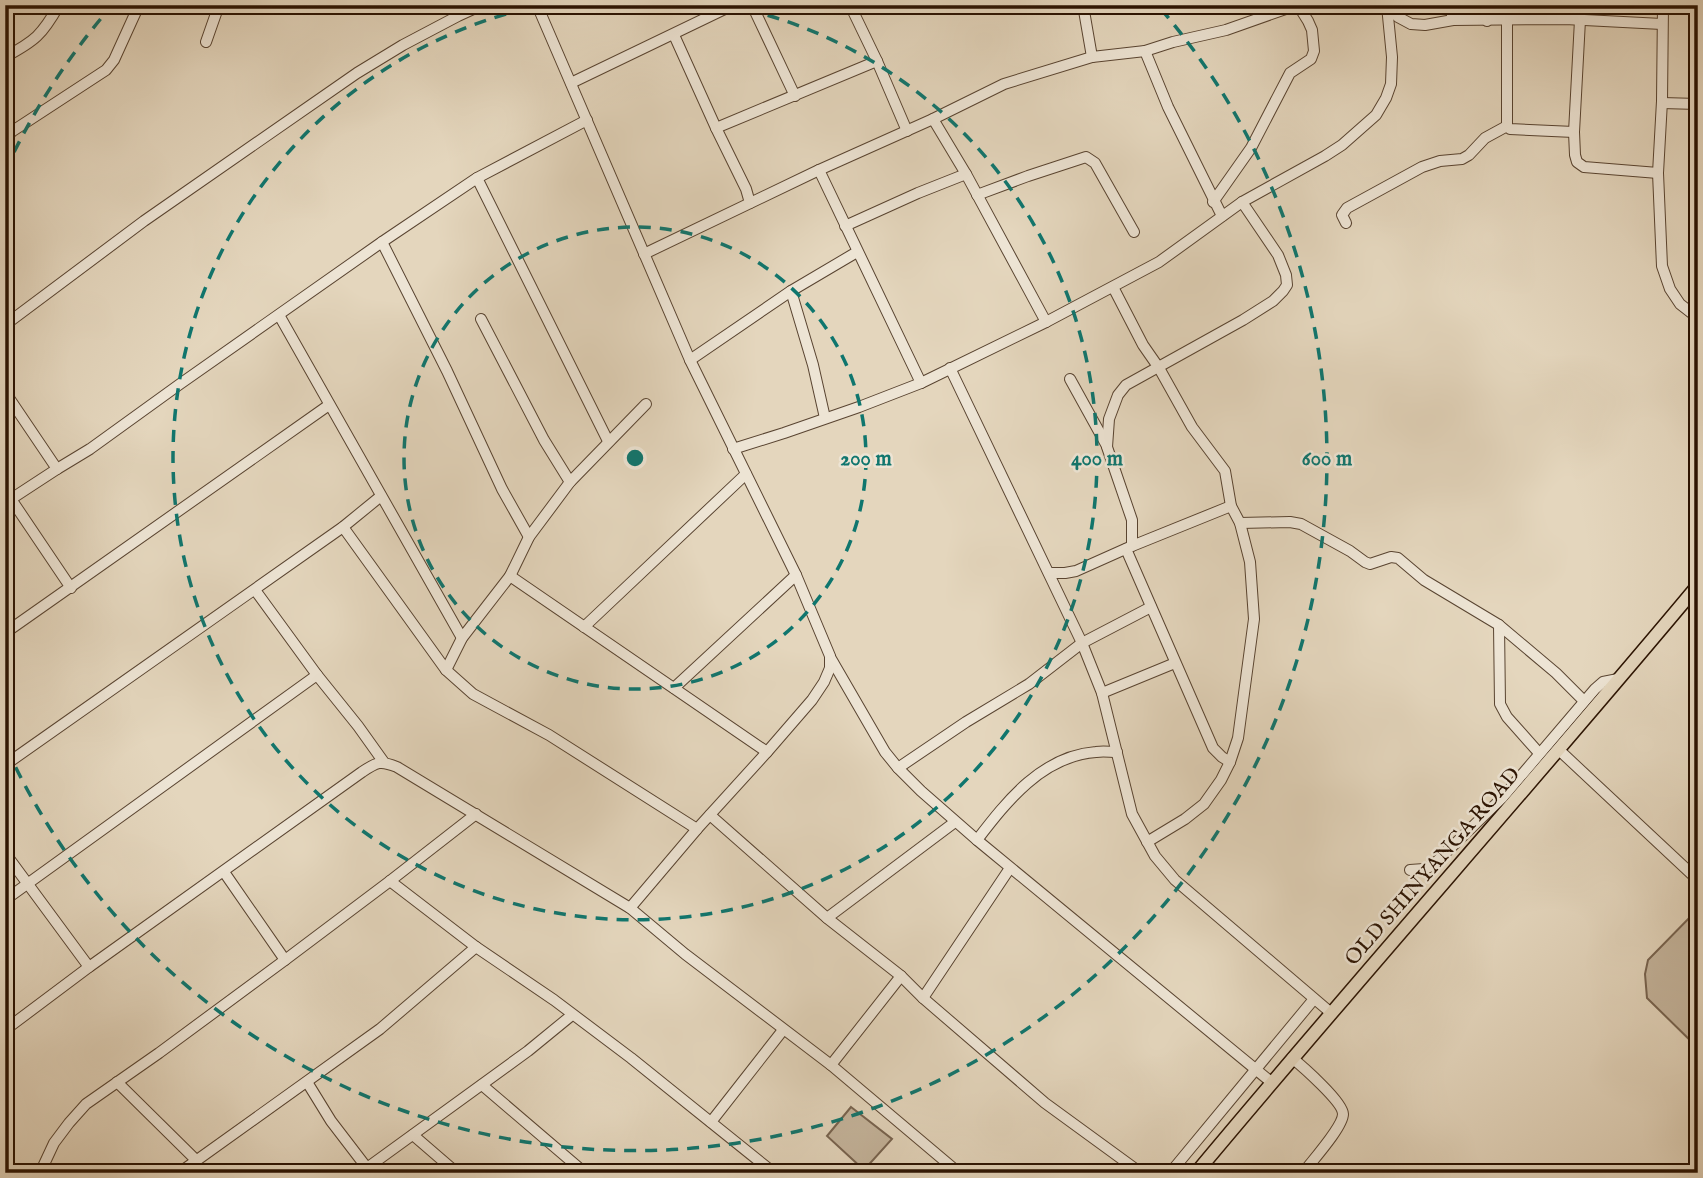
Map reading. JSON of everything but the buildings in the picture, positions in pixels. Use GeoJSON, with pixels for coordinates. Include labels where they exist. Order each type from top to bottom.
{"type":"FeatureCollection","features":[{"type":"Feature","properties":{"kind":"main road","name":"OLD SHINYANGA ROAD"},"geometry":{"type":"LineString","coordinates":[[1196,1173],[1698,585]]}},
{"type":"Feature","properties":{"kind":"street"},"geometry":{"type":"LineString","coordinates":[[5,57],[31,43],[43,32],[59,5]]}},
{"type":"Feature","properties":{"kind":"street"},"geometry":{"type":"LineString","coordinates":[[5,123],[8,135],[106,71],[114,60],[139,5]]}},
{"type":"Feature","properties":{"kind":"street"},"geometry":{"type":"LineString","coordinates":[[206,42],[219,5]]}},
{"type":"Feature","properties":{"kind":"street"},"geometry":{"type":"LineString","coordinates":[[5,325],[144,221],[357,73],[403,45],[482,5]]}},
{"type":"Feature","properties":{"kind":"street"},"geometry":{"type":"LineString","coordinates":[[537,5],[690,360],[796,575],[830,656],[885,752],[898,768],[955,822],[1271,1082]]}},
{"type":"Feature","properties":{"kind":"street"},"geometry":{"type":"LineString","coordinates":[[572,83],[733,5]]}},
{"type":"Feature","properties":{"kind":"street"},"geometry":{"type":"LineString","coordinates":[[752,5],[794,96]]}},
{"type":"Feature","properties":{"kind":"street"},"geometry":{"type":"LineString","coordinates":[[850,5],[907,131]]}},
{"type":"Feature","properties":{"kind":"street"},"geometry":{"type":"LineString","coordinates":[[1083,5],[1092,57]]}},
{"type":"Feature","properties":{"kind":"street"},"geometry":{"type":"LineString","coordinates":[[644,254],[1004,84],[1092,57],[1145,51],[1226,30],[1279,9],[1298,5],[1308,20],[1315,42],[1311,58],[1290,73],[1251,148],[1213,202]]}},
{"type":"Feature","properties":{"kind":"street"},"geometry":{"type":"LineString","coordinates":[[1450,5],[1453,20]]}},
{"type":"Feature","properties":{"kind":"street"},"geometry":{"type":"LineString","coordinates":[[1487,21],[1488,5]]}},
{"type":"Feature","properties":{"kind":"street"},"geometry":{"type":"LineString","coordinates":[[1565,19],[1566,5]]}},
{"type":"Feature","properties":{"kind":"street"},"geometry":{"type":"LineString","coordinates":[[1663,5],[1658,173],[1662,266],[1670,289],[1680,304],[1698,318]]}},
{"type":"Feature","properties":{"kind":"street"},"geometry":{"type":"LineString","coordinates":[[1386,6],[1411,24],[1425,25],[1453,20],[1565,19],[1662,24]]}},
{"type":"Feature","properties":{"kind":"street"},"geometry":{"type":"LineString","coordinates":[[733,449],[859,407],[920,383],[1046,322],[1159,262],[1242,202],[1342,145],[1376,115],[1391,84],[1392,57],[1386,6]]}},
{"type":"Feature","properties":{"kind":"street"},"geometry":{"type":"LineString","coordinates":[[1507,20],[1507,126]]}},
{"type":"Feature","properties":{"kind":"street"},"geometry":{"type":"LineString","coordinates":[[1580,20],[1574,132],[1577,162],[1584,167],[1658,173]]}},
{"type":"Feature","properties":{"kind":"street"},"geometry":{"type":"LineString","coordinates":[[674,35],[746,189],[750,203]]}},
{"type":"Feature","properties":{"kind":"street"},"geometry":{"type":"LineString","coordinates":[[1145,51],[1168,107],[1222,216]]}},
{"type":"Feature","properties":{"kind":"street"},"geometry":{"type":"LineString","coordinates":[[716,128],[877,61]]}},
{"type":"Feature","properties":{"kind":"street"},"geometry":{"type":"LineString","coordinates":[[1662,103],[1698,104]]}},
{"type":"Feature","properties":{"kind":"street"},"geometry":{"type":"LineString","coordinates":[[933,119],[1046,322]]}},
{"type":"Feature","properties":{"kind":"street"},"geometry":{"type":"LineString","coordinates":[[71,588],[8,501],[90,449],[477,178],[587,120]]}},
{"type":"Feature","properties":{"kind":"street"},"geometry":{"type":"LineString","coordinates":[[1507,126],[1510,129],[1574,132]]}},
{"type":"Feature","properties":{"kind":"street"},"geometry":{"type":"LineString","coordinates":[[1346,223],[1342,215],[1347,208],[1422,167],[1440,161],[1462,159],[1485,138],[1507,126]]}},
{"type":"Feature","properties":{"kind":"street"},"geometry":{"type":"LineString","coordinates":[[977,195],[1086,157],[1095,163],[1134,232]]}},
{"type":"Feature","properties":{"kind":"street"},"geometry":{"type":"LineString","coordinates":[[819,170],[920,383]]}},
{"type":"Feature","properties":{"kind":"street"},"geometry":{"type":"LineString","coordinates":[[845,226],[966,174]]}},
{"type":"Feature","properties":{"kind":"street"},"geometry":{"type":"LineString","coordinates":[[477,178],[608,441]]}},
{"type":"Feature","properties":{"kind":"street"},"geometry":{"type":"LineString","coordinates":[[1107,447],[1109,419],[1118,395],[1126,385],[1243,320],[1273,301],[1287,285],[1278,256],[1242,202]]}},
{"type":"Feature","properties":{"kind":"street"},"geometry":{"type":"LineString","coordinates":[[382,242],[502,489],[529,537]]}},
{"type":"Feature","properties":{"kind":"street"},"geometry":{"type":"LineString","coordinates":[[690,360],[791,292],[857,252]]}},
{"type":"Feature","properties":{"kind":"street"},"geometry":{"type":"LineString","coordinates":[[1113,287],[1143,345],[1192,427],[1225,471],[1231,506],[1240,523],[1251,562],[1254,619],[1240,727],[1230,762],[1204,804],[1147,842]]}},
{"type":"Feature","properties":{"kind":"street"},"geometry":{"type":"LineString","coordinates":[[791,292],[813,365],[825,418]]}},
{"type":"Feature","properties":{"kind":"street"},"geometry":{"type":"LineString","coordinates":[[279,315],[462,638]]}},
{"type":"Feature","properties":{"kind":"street"},"geometry":{"type":"LineString","coordinates":[[481,319],[544,440],[570,482]]}},
{"type":"Feature","properties":{"kind":"street"},"geometry":{"type":"LineString","coordinates":[[950,368],[1082,643],[1102,693],[1132,814],[1155,856],[1175,880],[1330,1013]]}},
{"type":"Feature","properties":{"kind":"street"},"geometry":{"type":"LineString","coordinates":[[1070,379],[1107,447],[1132,520],[1129,547],[1151,607],[1213,748],[1230,762]]}},
{"type":"Feature","properties":{"kind":"street"},"geometry":{"type":"LineString","coordinates":[[5,392],[57,469]]}},
{"type":"Feature","properties":{"kind":"street"},"geometry":{"type":"LineString","coordinates":[[446,670],[462,638],[510,576],[529,537],[570,482],[646,404]]}},
{"type":"Feature","properties":{"kind":"street"},"geometry":{"type":"LineString","coordinates":[[5,633],[329,405]]}},
{"type":"Feature","properties":{"kind":"street"},"geometry":{"type":"LineString","coordinates":[[584,627],[746,474]]}},
{"type":"Feature","properties":{"kind":"street"},"geometry":{"type":"LineString","coordinates":[[5,765],[255,590],[343,527],[381,496]]}},
{"type":"Feature","properties":{"kind":"street"},"geometry":{"type":"LineString","coordinates":[[1049,573],[1076,571],[1231,506]]}},
{"type":"Feature","properties":{"kind":"street"},"geometry":{"type":"LineString","coordinates":[[1240,523],[1301,524],[1370,564],[1391,557],[1398,558],[1424,580],[1499,625],[1532,651],[1584,701]]}},
{"type":"Feature","properties":{"kind":"street"},"geometry":{"type":"LineString","coordinates":[[343,527],[446,670],[473,694],[549,735],[697,829]]}},
{"type":"Feature","properties":{"kind":"street"},"geometry":{"type":"LineString","coordinates":[[674,688],[796,575]]}},
{"type":"Feature","properties":{"kind":"street"},"geometry":{"type":"LineString","coordinates":[[510,576],[767,752]]}},
{"type":"Feature","properties":{"kind":"street"},"geometry":{"type":"LineString","coordinates":[[255,590],[383,761],[397,766],[630,908],[685,954],[831,1065],[959,1173]]}},
{"type":"Feature","properties":{"kind":"street"},"geometry":{"type":"LineString","coordinates":[[898,768],[1029,684],[1082,643],[1151,607]]}},
{"type":"Feature","properties":{"kind":"street"},"geometry":{"type":"LineString","coordinates":[[1499,625],[1500,704],[1507,717],[1539,753]]}},
{"type":"Feature","properties":{"kind":"street"},"geometry":{"type":"LineString","coordinates":[[630,908],[811,700],[824,682],[830,668],[830,656]]}},
{"type":"Feature","properties":{"kind":"street"},"geometry":{"type":"LineString","coordinates":[[1102,693],[1175,663]]}},
{"type":"Feature","properties":{"kind":"street"},"geometry":{"type":"LineString","coordinates":[[5,900],[317,675]]}},
{"type":"Feature","properties":{"kind":"street"},"geometry":{"type":"LineString","coordinates":[[1410,870],[1432,866],[1502,799],[1584,701],[1603,682],[1618,679]]}},
{"type":"Feature","properties":{"kind":"street"},"geometry":{"type":"LineString","coordinates":[[1559,750],[1698,880]]}},
{"type":"Feature","properties":{"kind":"street"},"geometry":{"type":"LineString","coordinates":[[977,840],[1002,808],[1043,770],[1076,755],[1117,752]]}},
{"type":"Feature","properties":{"kind":"street"},"geometry":{"type":"LineString","coordinates":[[5,1030],[362,772],[383,761]]}},
{"type":"Feature","properties":{"kind":"street"},"geometry":{"type":"LineString","coordinates":[[40,1173],[54,1143],[86,1104],[285,960],[476,814]]}},
{"type":"Feature","properties":{"kind":"street"},"geometry":{"type":"LineString","coordinates":[[710,815],[828,918],[901,976],[1045,1103],[1141,1173]]}},
{"type":"Feature","properties":{"kind":"street"},"geometry":{"type":"LineString","coordinates":[[828,918],[955,822]]}},
{"type":"Feature","properties":{"kind":"street"},"geometry":{"type":"LineString","coordinates":[[5,853],[89,967]]}},
{"type":"Feature","properties":{"kind":"street"},"geometry":{"type":"LineString","coordinates":[[923,998],[1010,867]]}},
{"type":"Feature","properties":{"kind":"street"},"geometry":{"type":"LineString","coordinates":[[224,872],[285,960]]}},
{"type":"Feature","properties":{"kind":"street"},"geometry":{"type":"LineString","coordinates":[[390,881],[476,947],[554,1000],[631,1058],[774,1173]]}},
{"type":"Feature","properties":{"kind":"street"},"geometry":{"type":"LineString","coordinates":[[179,1173],[380,1029],[476,947]]}},
{"type":"Feature","properties":{"kind":"street"},"geometry":{"type":"LineString","coordinates":[[831,1065],[901,976]]}},
{"type":"Feature","properties":{"kind":"street"},"geometry":{"type":"LineString","coordinates":[[1170,1173],[1314,999]]}},
{"type":"Feature","properties":{"kind":"street"},"geometry":{"type":"LineString","coordinates":[[307,1082],[363,1170],[528,1051],[572,1014]]}},
{"type":"Feature","properties":{"kind":"street"},"geometry":{"type":"LineString","coordinates":[[711,1122],[783,1030]]}},
{"type":"Feature","properties":{"kind":"street"},"geometry":{"type":"LineString","coordinates":[[1292,1058],[1337,1102],[1343,1113],[1335,1133],[1303,1173]]}},
{"type":"Feature","properties":{"kind":"street"},"geometry":{"type":"LineString","coordinates":[[117,1082],[196,1160]]}},
{"type":"Feature","properties":{"kind":"street"},"geometry":{"type":"LineString","coordinates":[[482,1085],[585,1173]]}},
{"type":"Feature","properties":{"kind":"street"},"geometry":{"type":"LineString","coordinates":[[413,1135],[457,1173]]}},
{"type":"Feature","properties":{"kind":"shaded area"},"geometry":{"type":"Polygon","coordinates":[[[1698,909],[1698,1048],[1647,998],[1645,974],[1648,960],[1698,909]]]}},
{"type":"Feature","properties":{"kind":"shaded area"},"geometry":{"type":"Polygon","coordinates":[[[851,1107],[892,1139],[864,1170],[827,1136],[851,1107]]]}}]}
